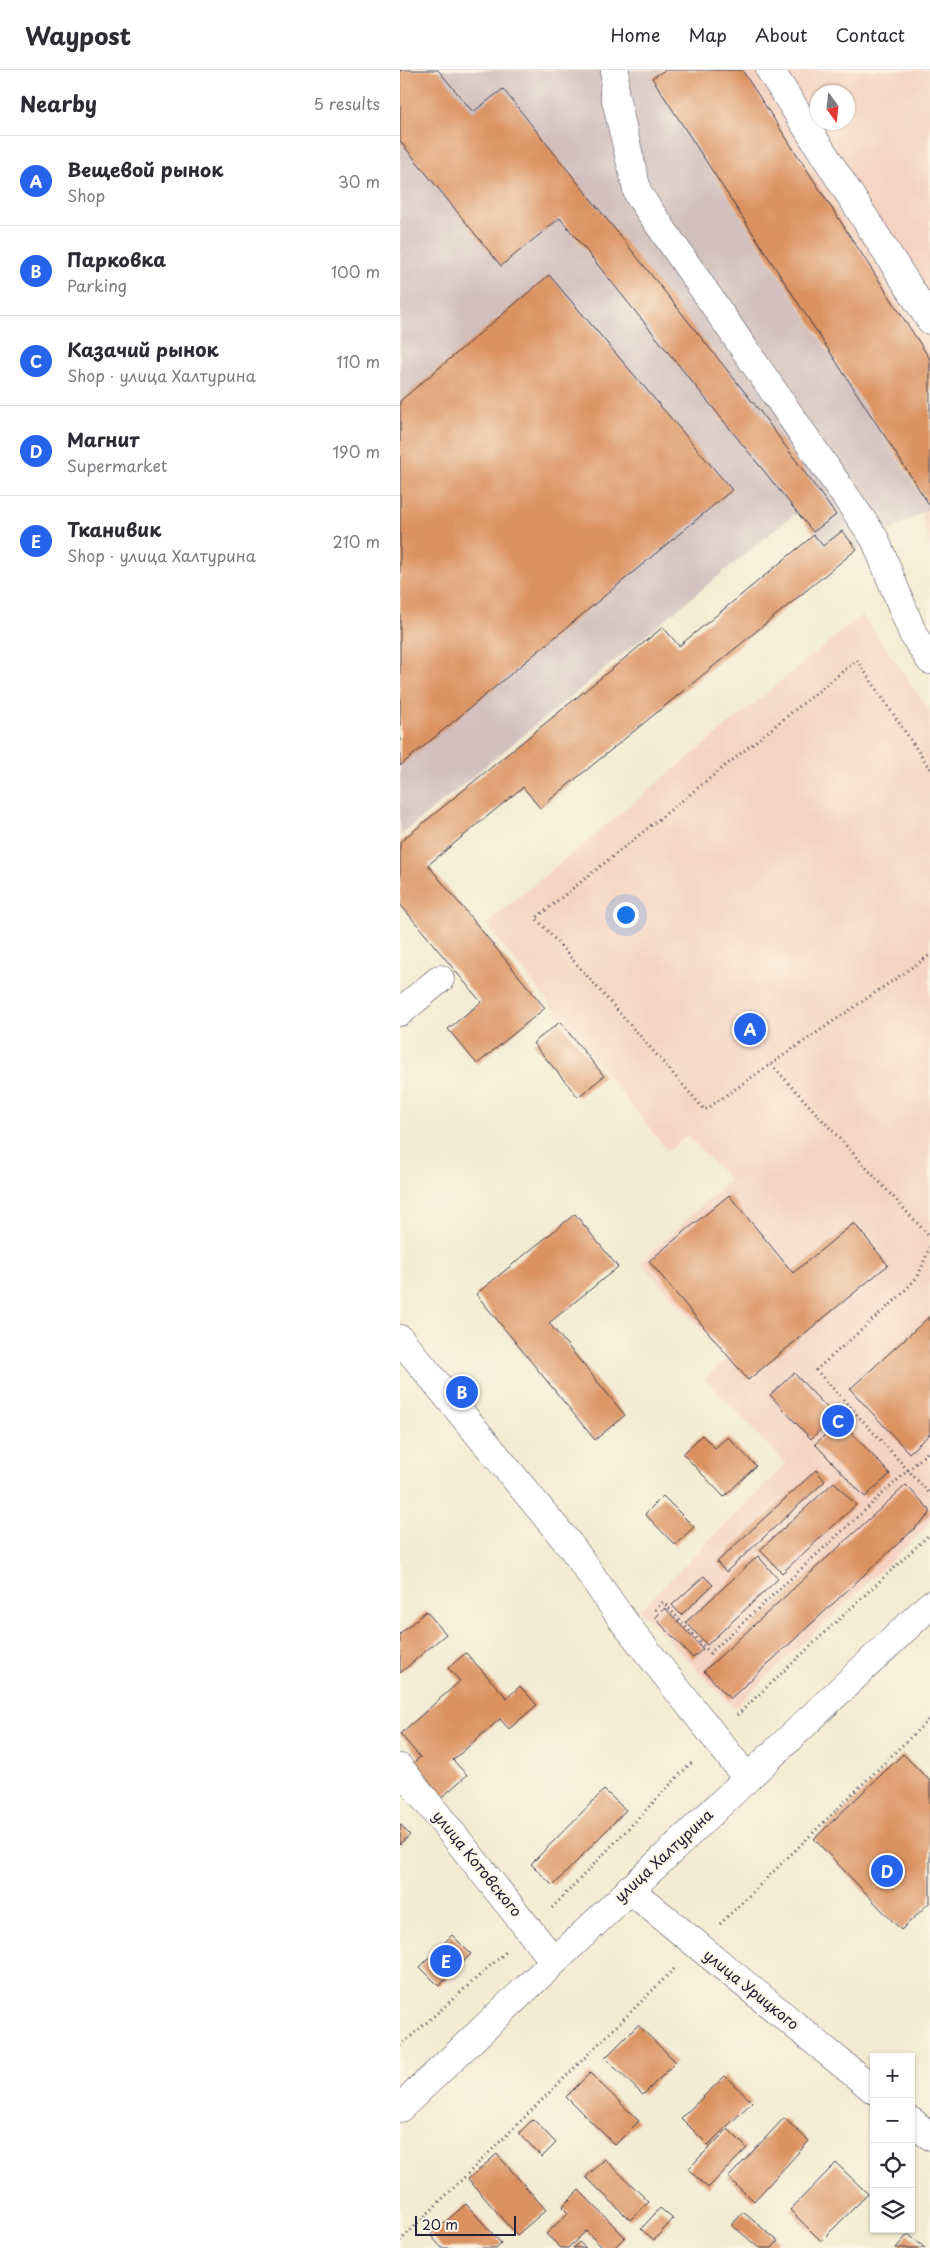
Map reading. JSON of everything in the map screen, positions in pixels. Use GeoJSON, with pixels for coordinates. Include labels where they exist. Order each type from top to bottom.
{"type":"FeatureCollection","features":[{"type":"Feature","properties":{"kind":"street"},"geometry":{"type":"LineString","coordinates":[[615,70],[614,92],[638,194],[875,539],[913,634],[930,660]]}},
{"type":"Feature","properties":{"kind":"street"},"geometry":{"type":"LineString","coordinates":[[770,70],[930,320]]}},
{"type":"Feature","properties":{"kind":"street"},"geometry":{"type":"LineString","coordinates":[[400,1012],[440,979]]}},
{"type":"Feature","properties":{"kind":"street"},"geometry":{"type":"LineString","coordinates":[[400,1339],[572,1549],[632,1632],[747,1778]]}},
{"type":"Feature","properties":{"kind":"street","name":"улица Халтурина"},"geometry":{"type":"LineString","coordinates":[[400,2108],[930,1605]]}},
{"type":"Feature","properties":{"kind":"street","name":"улица Котовского"},"geometry":{"type":"LineString","coordinates":[[400,1768],[554,1961]]}},
{"type":"Feature","properties":{"kind":"street","name":"улица Урицкого"},"geometry":{"type":"LineString","coordinates":[[629,1889],[870,2087]]}},
{"type":"Feature","properties":{"kind":"street"},"geometry":{"type":"LineString","coordinates":[[915,2124],[930,2136]]}},
{"type":"Feature","properties":{"kind":"path"},"geometry":{"type":"LineString","coordinates":[[930,769],[857,660],[536,918],[705,1110],[930,955]]}},
{"type":"Feature","properties":{"kind":"path"},"geometry":{"type":"LineString","coordinates":[[771,1064],[930,1237]]}},
{"type":"Feature","properties":{"kind":"path"},"geometry":{"type":"LineString","coordinates":[[930,1248],[918,1276],[901,1295],[816,1370],[930,1494]]}},
{"type":"Feature","properties":{"kind":"path"},"geometry":{"type":"LineString","coordinates":[[632,1632],[663,1602],[710,1653],[930,1450]]}},
{"type":"Feature","properties":{"kind":"path"},"geometry":{"type":"LineString","coordinates":[[400,2046],[530,1931],[714,1738],[930,1534]]}},
{"type":"Feature","properties":{"kind":"path"},"geometry":{"type":"LineString","coordinates":[[400,2241],[930,1718]]}},
{"type":"Feature","properties":{"kind":"shaded area"},"geometry":{"type":"Polygon","coordinates":[[[400,70],[665,70],[652,79],[930,508],[857,549],[823,546],[813,532],[836,515],[759,410],[503,89],[473,113],[798,511],[400,836],[400,70]]]}},
{"type":"Feature","properties":{"kind":"shaded area"},"geometry":{"type":"Polygon","coordinates":[[[665,70],[930,70],[930,506],[652,78],[665,70]]]}},
{"type":"Feature","properties":{"kind":"shaded area"},"geometry":{"type":"Polygon","coordinates":[[[930,508],[930,552],[922,513],[930,508]]]}},
{"type":"Feature","properties":{"kind":"shaded area"},"geometry":{"type":"Polygon","coordinates":[[[862,615],[930,711],[930,1524],[734,1708],[640,1610],[786,1464],[705,1379],[727,1358],[641,1262],[730,1180],[687,1135],[668,1151],[486,924],[862,615]]]}},
{"type":"Feature","properties":{"kind":"building"},"geometry":{"type":"Polygon","coordinates":[[[400,70],[438,70],[473,112],[503,89],[759,410],[836,515],[813,532],[560,218],[501,266],[400,141],[400,70]]]}},
{"type":"Feature","properties":{"kind":"building"},"geometry":{"type":"Polygon","coordinates":[[[665,70],[742,70],[930,359],[930,506],[652,78],[665,70]]]}},
{"type":"Feature","properties":{"kind":"building"},"geometry":{"type":"Polygon","coordinates":[[[549,275],[732,490],[400,766],[400,401],[549,275]]]}},
{"type":"Feature","properties":{"kind":"building"},"geometry":{"type":"Polygon","coordinates":[[[842,531],[857,549],[540,808],[523,787],[428,865],[545,1008],[477,1064],[448,1029],[481,1002],[400,904],[400,842],[663,627],[679,646],[814,535],[823,546],[842,531]]]}},
{"type":"Feature","properties":{"kind":"building"},"geometry":{"type":"Polygon","coordinates":[[[560,1022],[604,1076],[578,1097],[533,1043],[560,1022]]]}},
{"type":"Feature","properties":{"kind":"building"},"geometry":{"type":"Polygon","coordinates":[[[729,1195],[793,1273],[854,1223],[888,1265],[748,1380],[649,1261],[729,1195]]]}},
{"type":"Feature","properties":{"kind":"building"},"geometry":{"type":"Polygon","coordinates":[[[575,1214],[618,1267],[549,1323],[625,1415],[595,1440],[476,1294],[575,1214]]]}},
{"type":"Feature","properties":{"kind":"building"},"geometry":{"type":"Polygon","coordinates":[[[930,1316],[930,1434],[909,1453],[850,1389],[930,1316]]]}},
{"type":"Feature","properties":{"kind":"building"},"geometry":{"type":"Polygon","coordinates":[[[794,1373],[835,1416],[811,1439],[770,1395],[794,1373]]]}},
{"type":"Feature","properties":{"kind":"building"},"geometry":{"type":"Polygon","coordinates":[[[841,1421],[890,1474],[865,1497],[815,1444],[841,1421]]]}},
{"type":"Feature","properties":{"kind":"building"},"geometry":{"type":"Polygon","coordinates":[[[702,1435],[715,1448],[728,1437],[756,1466],[724,1497],[683,1454],[702,1435]]]}},
{"type":"Feature","properties":{"kind":"building"},"geometry":{"type":"Polygon","coordinates":[[[816,1470],[825,1481],[726,1572],[717,1562],[816,1470]]]}},
{"type":"Feature","properties":{"kind":"building"},"geometry":{"type":"Polygon","coordinates":[[[834,1482],[856,1505],[782,1573],[760,1550],[834,1482]]]}},
{"type":"Feature","properties":{"kind":"building"},"geometry":{"type":"Polygon","coordinates":[[[906,1485],[930,1510],[930,1514],[730,1699],[704,1671],[906,1485]]]}},
{"type":"Feature","properties":{"kind":"building"},"geometry":{"type":"Polygon","coordinates":[[[663,1496],[694,1527],[675,1545],[645,1514],[663,1496]]]}},
{"type":"Feature","properties":{"kind":"building"},"geometry":{"type":"Polygon","coordinates":[[[758,1556],[778,1579],[707,1645],[686,1622],[758,1556]]]}},
{"type":"Feature","properties":{"kind":"building"},"geometry":{"type":"Polygon","coordinates":[[[704,1576],[713,1585],[681,1615],[672,1605],[704,1576]]]}},
{"type":"Feature","properties":{"kind":"building"},"geometry":{"type":"Polygon","coordinates":[[[665,1608],[703,1649],[693,1658],[655,1618],[665,1608]]]}},
{"type":"Feature","properties":{"kind":"building"},"geometry":{"type":"Polygon","coordinates":[[[426,1611],[446,1634],[400,1673],[400,1634],[426,1611]]]}},
{"type":"Feature","properties":{"kind":"building"},"geometry":{"type":"Polygon","coordinates":[[[466,1653],[507,1698],[520,1686],[537,1705],[509,1729],[500,1719],[453,1760],[467,1775],[440,1799],[410,1766],[420,1757],[400,1734],[460,1681],[448,1668],[466,1653]]]}},
{"type":"Feature","properties":{"kind":"building"},"geometry":{"type":"Polygon","coordinates":[[[903,1754],[930,1781],[930,1902],[901,1930],[814,1839],[903,1754]]]}},
{"type":"Feature","properties":{"kind":"building"},"geometry":{"type":"Polygon","coordinates":[[[604,1790],[626,1810],[553,1886],[531,1864],[604,1790]]]}},
{"type":"Feature","properties":{"kind":"building"},"geometry":{"type":"Polygon","coordinates":[[[400,1824],[410,1835],[400,1844],[400,1824]]]}},
{"type":"Feature","properties":{"kind":"building"},"geometry":{"type":"Polygon","coordinates":[[[452,1935],[471,1954],[439,1986],[420,1967],[452,1935]]]}},
{"type":"Feature","properties":{"kind":"building"},"geometry":{"type":"Polygon","coordinates":[[[638,2025],[676,2062],[643,2095],[605,2058],[638,2025]]]}},
{"type":"Feature","properties":{"kind":"building"},"geometry":{"type":"Polygon","coordinates":[[[590,2073],[639,2121],[615,2145],[566,2097],[590,2073]]]}},
{"type":"Feature","properties":{"kind":"building"},"geometry":{"type":"Polygon","coordinates":[[[725,2076],[752,2102],[708,2145],[681,2118],[725,2076]]]}},
{"type":"Feature","properties":{"kind":"building"},"geometry":{"type":"Polygon","coordinates":[[[784,2118],[809,2141],[754,2201],[728,2178],[784,2118]]]}},
{"type":"Feature","properties":{"kind":"building"},"geometry":{"type":"Polygon","coordinates":[[[533,2119],[556,2143],[542,2157],[519,2133],[533,2119]]]}},
{"type":"Feature","properties":{"kind":"building"},"geometry":{"type":"Polygon","coordinates":[[[728,2129],[747,2148],[708,2188],[688,2169],[728,2129]]]}},
{"type":"Feature","properties":{"kind":"building"},"geometry":{"type":"Polygon","coordinates":[[[497,2154],[546,2210],[517,2235],[468,2179],[497,2154]]]}},
{"type":"Feature","properties":{"kind":"building"},"geometry":{"type":"Polygon","coordinates":[[[605,2159],[649,2202],[630,2220],[586,2177],[605,2159]]]}},
{"type":"Feature","properties":{"kind":"building"},"geometry":{"type":"Polygon","coordinates":[[[836,2163],[868,2194],[821,2241],[790,2210],[836,2163]]]}},
{"type":"Feature","properties":{"kind":"building"},"geometry":{"type":"Polygon","coordinates":[[[579,2190],[625,2237],[614,2248],[603,2248],[586,2231],[568,2248],[561,2248],[546,2234],[568,2213],[562,2207],[579,2190]]]}},
{"type":"Feature","properties":{"kind":"building"},"geometry":{"type":"Polygon","coordinates":[[[466,2204],[501,2243],[496,2248],[442,2248],[430,2235],[466,2204]]]}},
{"type":"Feature","properties":{"kind":"building"},"geometry":{"type":"Polygon","coordinates":[[[660,2208],[673,2219],[654,2240],[641,2229],[660,2208]]]}},
{"type":"Feature","properties":{"kind":"building"},"geometry":{"type":"Polygon","coordinates":[[[743,2212],[778,2241],[772,2248],[759,2248],[732,2225],[743,2212]]]}},
{"type":"Feature","properties":{"kind":"building"},"geometry":{"type":"Polygon","coordinates":[[[908,2234],[925,2248],[896,2248],[908,2234]]]}},
{"type":"Feature","properties":{"kind":"building"},"geometry":{"type":"Polygon","coordinates":[[[579,2242],[586,2248],[573,2248],[579,2242]]]}},
{"type":"Feature","properties":{"kind":"place","name":"Вещевой рынок"},"geometry":{"type":"Point","coordinates":[750,1029]}},
{"type":"Feature","properties":{"kind":"place","name":"Парковка"},"geometry":{"type":"Point","coordinates":[462,1392]}},
{"type":"Feature","properties":{"kind":"place","name":"Казачий рынок"},"geometry":{"type":"Point","coordinates":[838,1421]}},
{"type":"Feature","properties":{"kind":"place","name":"Магнит"},"geometry":{"type":"Point","coordinates":[887,1871]}},
{"type":"Feature","properties":{"kind":"place","name":"Тканивик"},"geometry":{"type":"Point","coordinates":[446,1961]}}]}
